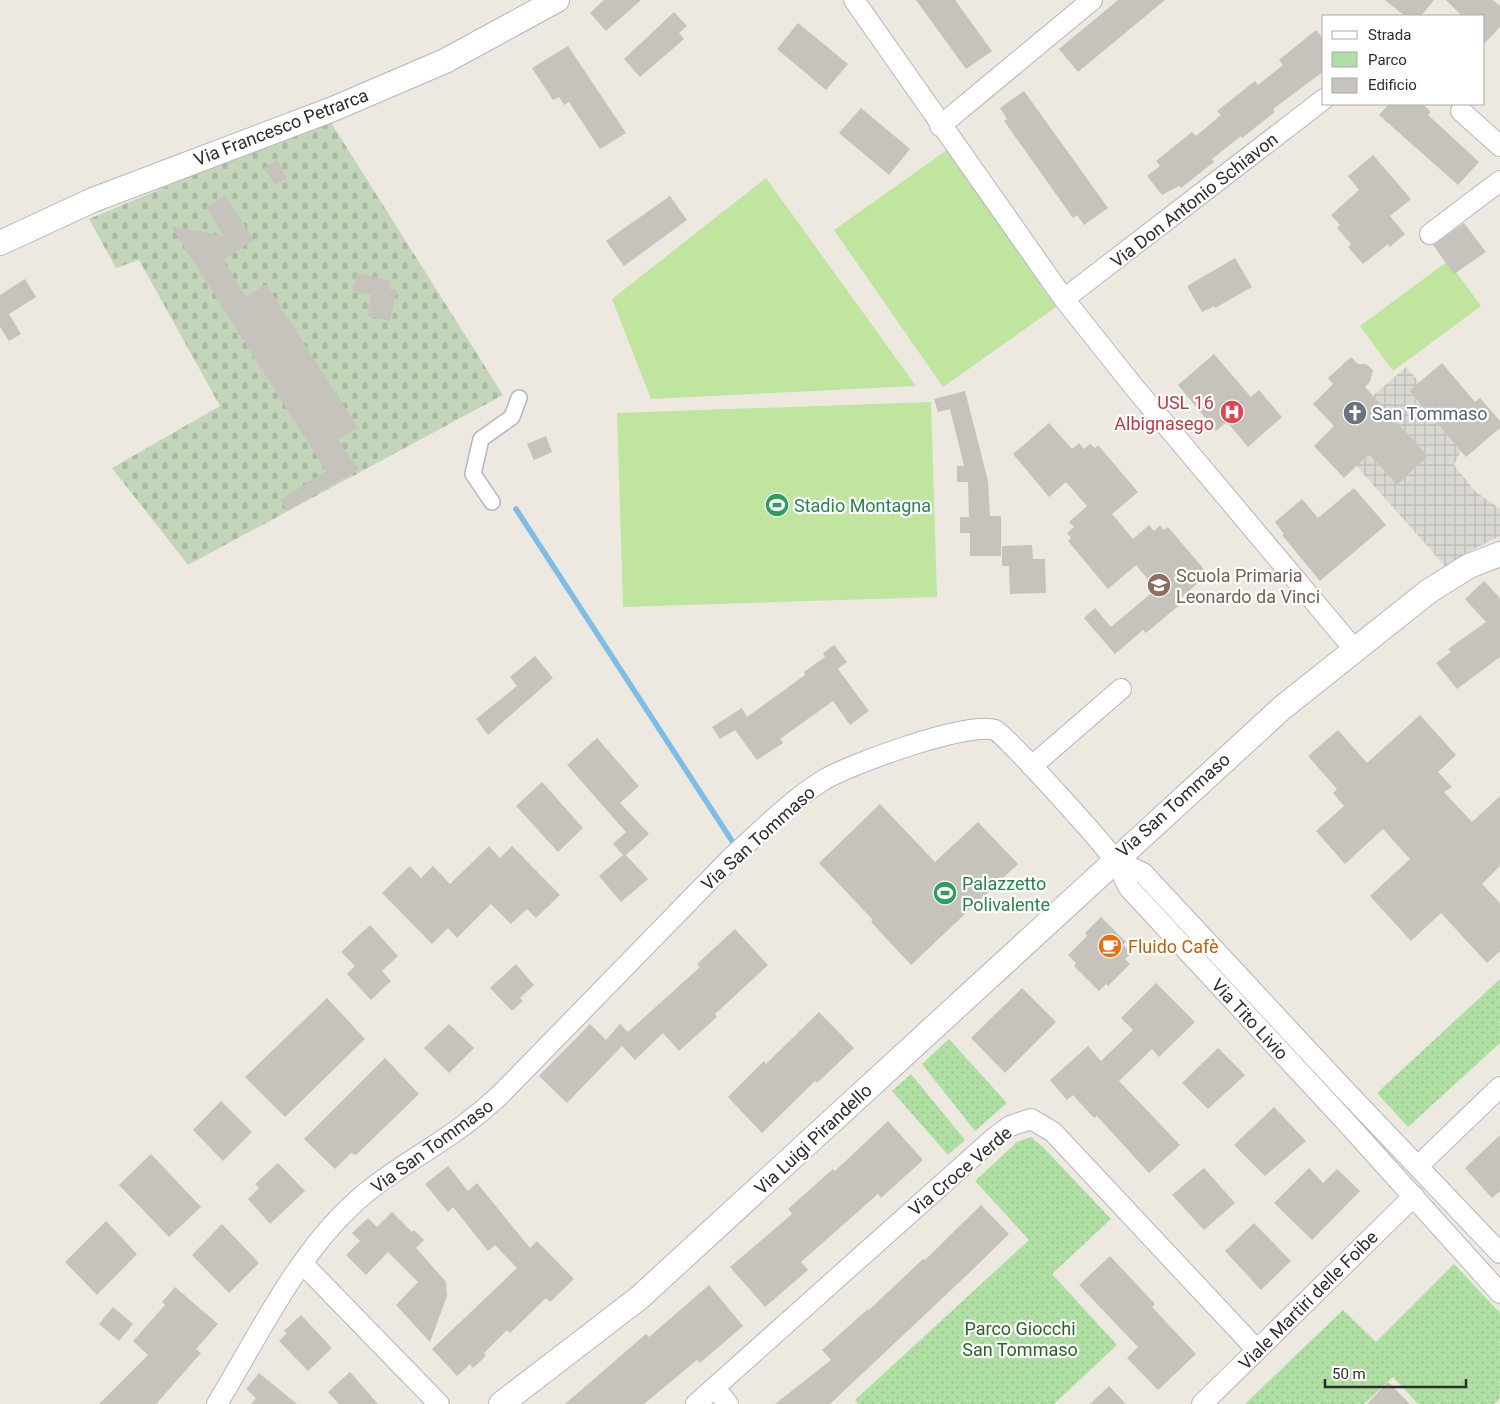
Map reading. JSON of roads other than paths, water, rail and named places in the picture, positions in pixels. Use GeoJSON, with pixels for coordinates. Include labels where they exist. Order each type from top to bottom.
{"type":"FeatureCollection","features":[{"type":"Feature","properties":{"kind":"street","name":"Via Francesco Petrarca"},"geometry":{"type":"LineString","coordinates":[[0,243],[93,200],[333,108],[445,62],[557,0]]}},
{"type":"Feature","properties":{"kind":"street"},"geometry":{"type":"LineString","coordinates":[[854,0],[940,126],[1064,299],[1138,391],[1354,650]]}},
{"type":"Feature","properties":{"kind":"street"},"geometry":{"type":"LineString","coordinates":[[940,126],[1092,0]]}},
{"type":"Feature","properties":{"kind":"street","name":"Via Don Antonio Schiavon"},"geometry":{"type":"LineString","coordinates":[[1064,299],[1322,101]]}},
{"type":"Feature","properties":{"kind":"street"},"geometry":{"type":"LineString","coordinates":[[1461,112],[1500,146]]}},
{"type":"Feature","properties":{"kind":"street"},"geometry":{"type":"LineString","coordinates":[[1430,234],[1500,181]]}},
{"type":"Feature","properties":{"kind":"street"},"geometry":{"type":"LineString","coordinates":[[492,502],[473,474],[481,439],[512,417],[519,398]]}},
{"type":"Feature","properties":{"kind":"street","name":"Via San Tommaso"},"geometry":{"type":"LineString","coordinates":[[217,1404],[259,1331],[304,1265],[350,1207],[386,1177],[465,1125],[499,1096],[732,857],[823,780],[912,745],[964,730],[984,727],[997,730],[1032,766],[1115,860],[1259,728],[1429,591],[1460,572],[1496,563]]}},
{"type":"Feature","properties":{"kind":"street"},"geometry":{"type":"LineString","coordinates":[[1032,766],[1120,689]]}},
{"type":"Feature","properties":{"kind":"street","name":"Via Tito Livio"},"geometry":{"type":"LineString","coordinates":[[1115,860],[1143,873],[1361,1108],[1500,1253]]}},
{"type":"Feature","properties":{"kind":"street","name":"Via Tito Livio"},"geometry":{"type":"LineString","coordinates":[[1115,860],[1129,888],[1414,1196],[1500,1293]]}},
{"type":"Feature","properties":{"kind":"street","name":"Via Luigi Pirandello"},"geometry":{"type":"LineString","coordinates":[[501,1404],[639,1298],[1115,860]]}},
{"type":"Feature","properties":{"kind":"street"},"geometry":{"type":"LineString","coordinates":[[1306,1079],[1321,1065]]}},
{"type":"Feature","properties":{"kind":"street"},"geometry":{"type":"LineString","coordinates":[[1418,1166],[1500,1086]]}},
{"type":"Feature","properties":{"kind":"street"},"geometry":{"type":"LineString","coordinates":[[1346,1122],[1361,1108]]}},
{"type":"Feature","properties":{"kind":"street","name":"Via Croce Verde"},"geometry":{"type":"LineString","coordinates":[[696,1404],[994,1138],[1010,1126],[1031,1119],[1053,1132],[1257,1350]]}},
{"type":"Feature","properties":{"kind":"street","name":"Viale Martiri delle Foibe"},"geometry":{"type":"LineString","coordinates":[[1202,1404],[1414,1196]]}},
{"type":"Feature","properties":{"kind":"street"},"geometry":{"type":"LineString","coordinates":[[304,1265],[439,1404]]}},
{"type":"Feature","properties":{"kind":"street"},"geometry":{"type":"LineString","coordinates":[[715,1388],[728,1404]]}},
{"type":"Feature","properties":{"kind":"waterway"},"geometry":{"type":"LineString","coordinates":[[516,509],[734,844]]}},
{"type":"Feature","properties":{"kind":"place","name":"USL 16 Albignasego"},"geometry":{"type":"Point","coordinates":[1232,412]}},
{"type":"Feature","properties":{"kind":"place","name":"San Tommaso"},"geometry":{"type":"Point","coordinates":[1355,413]}},
{"type":"Feature","properties":{"kind":"place","name":"Stadio Montagna"},"geometry":{"type":"Point","coordinates":[777,505]}},
{"type":"Feature","properties":{"kind":"place","name":"Scuola Primaria Leonardo da Vinci"},"geometry":{"type":"Point","coordinates":[1159,585]}},
{"type":"Feature","properties":{"kind":"place","name":"Palazzetto Polivalente"},"geometry":{"type":"Point","coordinates":[945,893]}},
{"type":"Feature","properties":{"kind":"place","name":"Fluido Cafè"},"geometry":{"type":"Point","coordinates":[1110,946]}},
{"type":"Feature","properties":{"kind":"park label","name":"Parco Giocchi San Tommaso"},"geometry":{"type":"Point","coordinates":[1020,1338]}}]}
